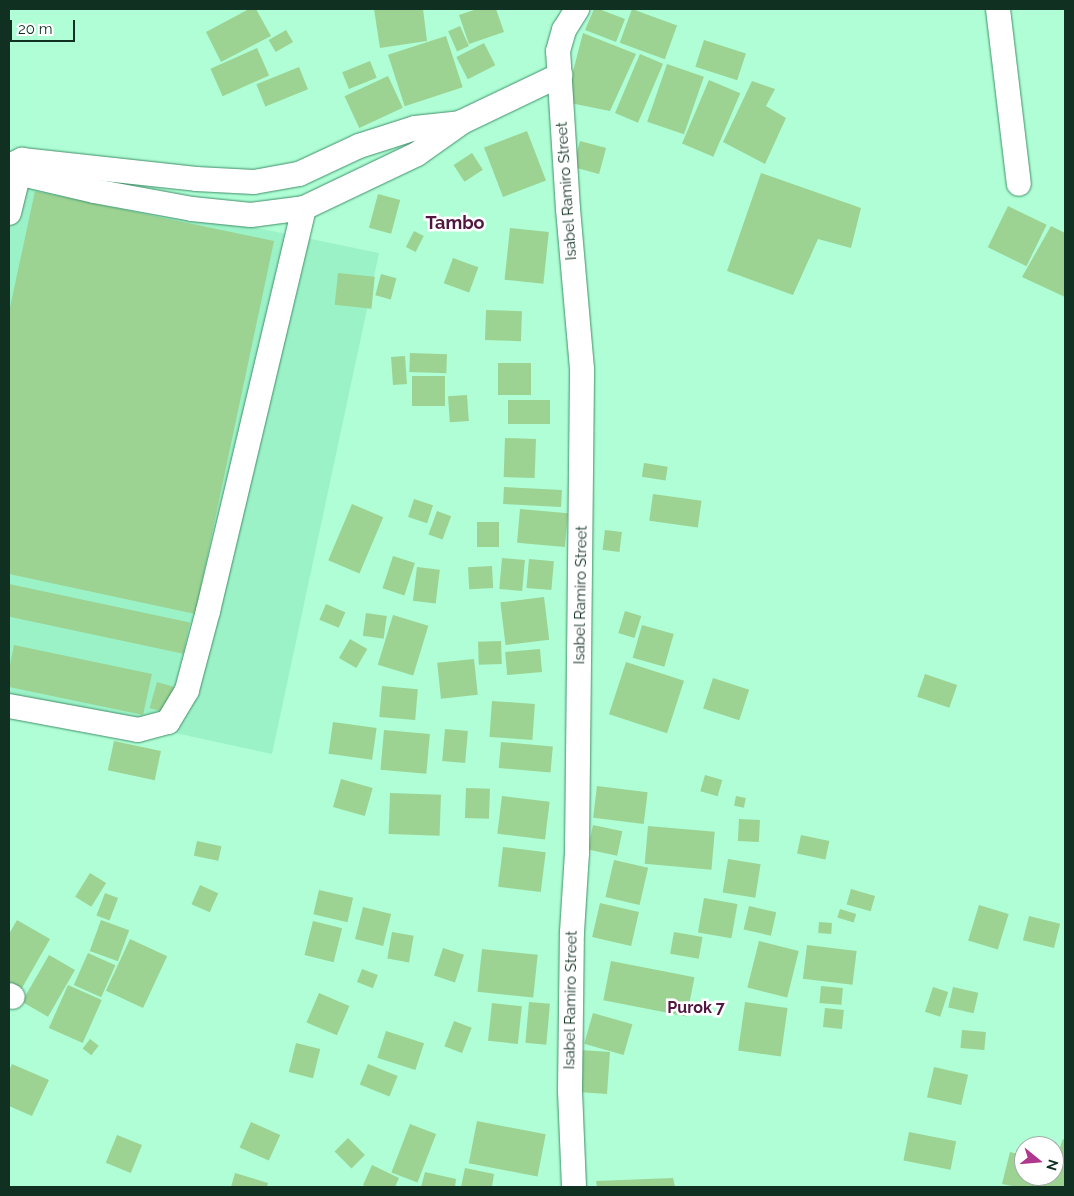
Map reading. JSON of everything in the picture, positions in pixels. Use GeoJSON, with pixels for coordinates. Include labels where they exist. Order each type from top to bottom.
{"type":"FeatureCollection","features":[{"type":"Feature","properties":{"kind":"street","name":"Isabel Ramiro Street"},"geometry":{"type":"LineString","coordinates":[[574,1187],[570,1090],[572,932],[577,853],[582,369],[558,51],[564,30],[578,9]]}},
{"type":"Feature","properties":{"kind":"street"},"geometry":{"type":"LineString","coordinates":[[998,9],[1019,184]]}},
{"type":"Feature","properties":{"kind":"street"},"geometry":{"type":"LineString","coordinates":[[14,168],[192,209],[251,215],[304,208],[417,154],[462,122],[560,75]]}},
{"type":"Feature","properties":{"kind":"street"},"geometry":{"type":"LineString","coordinates":[[14,168],[254,182],[299,174],[359,146],[415,128],[462,122]]}},
{"type":"Feature","properties":{"kind":"street"},"geometry":{"type":"LineString","coordinates":[[9,213],[14,168]]}},
{"type":"Feature","properties":{"kind":"street"},"geometry":{"type":"LineString","coordinates":[[9,706],[138,730],[168,722],[187,690],[208,611],[304,208]]}},
{"type":"Feature","properties":{"kind":"shaded area"},"geometry":{"type":"Polygon","coordinates":[[[20,179],[379,253],[272,754],[9,697],[9,232],[20,179]]]}},
{"type":"Feature","properties":{"kind":"building"},"geometry":{"type":"Polygon","coordinates":[[[249,9],[256,9],[271,36],[221,62],[206,32],[249,9]]]}},
{"type":"Feature","properties":{"kind":"building"},"geometry":{"type":"Polygon","coordinates":[[[374,9],[423,9],[427,41],[380,48],[374,9]]]}},
{"type":"Feature","properties":{"kind":"building"},"geometry":{"type":"Polygon","coordinates":[[[477,9],[496,9],[504,32],[469,44],[459,15],[477,9]]]}},
{"type":"Feature","properties":{"kind":"building"},"geometry":{"type":"Polygon","coordinates":[[[594,9],[599,9],[625,19],[616,42],[585,30],[594,9]]]}},
{"type":"Feature","properties":{"kind":"building"},"geometry":{"type":"Polygon","coordinates":[[[632,9],[677,25],[665,59],[620,43],[632,9]]]}},
{"type":"Feature","properties":{"kind":"building"},"geometry":{"type":"Polygon","coordinates":[[[460,26],[469,46],[457,51],[448,31],[460,26]]]}},
{"type":"Feature","properties":{"kind":"building"},"geometry":{"type":"Polygon","coordinates":[[[286,30],[293,42],[276,52],[269,40],[286,30]]]}},
{"type":"Feature","properties":{"kind":"building"},"geometry":{"type":"Polygon","coordinates":[[[583,33],[636,54],[610,111],[565,102],[583,33]]]}},
{"type":"Feature","properties":{"kind":"building"},"geometry":{"type":"Polygon","coordinates":[[[446,36],[463,87],[405,106],[388,55],[446,36]]]}},
{"type":"Feature","properties":{"kind":"building"},"geometry":{"type":"Polygon","coordinates":[[[704,40],[746,54],[737,80],[695,67],[704,40]]]}},
{"type":"Feature","properties":{"kind":"building"},"geometry":{"type":"Polygon","coordinates":[[[484,43],[495,65],[468,79],[456,57],[484,43]]]}},
{"type":"Feature","properties":{"kind":"building"},"geometry":{"type":"Polygon","coordinates":[[[257,48],[269,75],[223,96],[210,69],[257,48]]]}},
{"type":"Feature","properties":{"kind":"building"},"geometry":{"type":"Polygon","coordinates":[[[640,54],[663,64],[638,123],[615,113],[640,54]]]}},
{"type":"Feature","properties":{"kind":"building"},"geometry":{"type":"Polygon","coordinates":[[[370,61],[377,78],[349,89],[342,72],[370,61]]]}},
{"type":"Feature","properties":{"kind":"building"},"geometry":{"type":"Polygon","coordinates":[[[667,64],[704,77],[684,134],[647,122],[667,64]]]}},
{"type":"Feature","properties":{"kind":"building"},"geometry":{"type":"Polygon","coordinates":[[[299,67],[308,89],[265,106],[256,84],[299,67]]]}},
{"type":"Feature","properties":{"kind":"building"},"geometry":{"type":"Polygon","coordinates":[[[388,76],[403,108],[359,128],[344,96],[388,76]]]}},
{"type":"Feature","properties":{"kind":"building"},"geometry":{"type":"Polygon","coordinates":[[[709,80],[740,93],[713,157],[682,144],[709,80]]]}},
{"type":"Feature","properties":{"kind":"building"},"geometry":{"type":"Polygon","coordinates":[[[752,81],[775,89],[766,106],[786,118],[765,164],[723,142],[752,81]]]}},
{"type":"Feature","properties":{"kind":"building"},"geometry":{"type":"Polygon","coordinates":[[[527,131],[546,180],[503,197],[484,147],[527,131]]]}},
{"type":"Feature","properties":{"kind":"building"},"geometry":{"type":"Polygon","coordinates":[[[580,141],[606,148],[599,174],[573,167],[580,141]]]}},
{"type":"Feature","properties":{"kind":"building"},"geometry":{"type":"Polygon","coordinates":[[[472,153],[483,170],[464,182],[454,165],[472,153]]]}},
{"type":"Feature","properties":{"kind":"building"},"geometry":{"type":"Polygon","coordinates":[[[761,173],[861,208],[851,248],[818,239],[793,295],[727,271],[761,173]]]}},
{"type":"Feature","properties":{"kind":"building"},"geometry":{"type":"Polygon","coordinates":[[[35,191],[274,241],[195,614],[9,574],[9,312],[35,191]]]}},
{"type":"Feature","properties":{"kind":"building"},"geometry":{"type":"Polygon","coordinates":[[[378,194],[400,200],[391,234],[369,228],[378,194]]]}},
{"type":"Feature","properties":{"kind":"building"},"geometry":{"type":"Polygon","coordinates":[[[1008,206],[1047,225],[1026,266],[988,247],[1008,206]]]}},
{"type":"Feature","properties":{"kind":"building"},"geometry":{"type":"Polygon","coordinates":[[[1051,226],[1065,233],[1065,297],[1022,277],[1051,226]]]}},
{"type":"Feature","properties":{"kind":"building"},"geometry":{"type":"Polygon","coordinates":[[[510,228],[549,232],[543,284],[505,280],[510,228]]]}},
{"type":"Feature","properties":{"kind":"building"},"geometry":{"type":"Polygon","coordinates":[[[414,231],[424,236],[416,252],[406,247],[414,231]]]}},
{"type":"Feature","properties":{"kind":"building"},"geometry":{"type":"Polygon","coordinates":[[[453,258],[478,267],[469,293],[444,283],[453,258]]]}},
{"type":"Feature","properties":{"kind":"building"},"geometry":{"type":"Polygon","coordinates":[[[338,273],[375,277],[371,309],[335,305],[338,273]]]}},
{"type":"Feature","properties":{"kind":"building"},"geometry":{"type":"Polygon","coordinates":[[[381,274],[396,278],[391,299],[375,295],[381,274]]]}},
{"type":"Feature","properties":{"kind":"building"},"geometry":{"type":"Polygon","coordinates":[[[486,310],[522,311],[521,341],[485,340],[486,310]]]}},
{"type":"Feature","properties":{"kind":"building"},"geometry":{"type":"Polygon","coordinates":[[[410,353],[447,354],[446,373],[409,372],[410,353]]]}},
{"type":"Feature","properties":{"kind":"building"},"geometry":{"type":"Polygon","coordinates":[[[405,356],[407,384],[393,385],[391,357],[405,356]]]}},
{"type":"Feature","properties":{"kind":"building"},"geometry":{"type":"Polygon","coordinates":[[[498,363],[531,363],[531,395],[498,395],[498,363]]]}},
{"type":"Feature","properties":{"kind":"building"},"geometry":{"type":"Polygon","coordinates":[[[412,376],[445,376],[445,406],[412,406],[412,376]]]}},
{"type":"Feature","properties":{"kind":"building"},"geometry":{"type":"Polygon","coordinates":[[[467,395],[469,421],[450,422],[448,396],[467,395]]]}},
{"type":"Feature","properties":{"kind":"building"},"geometry":{"type":"Polygon","coordinates":[[[508,400],[550,400],[550,424],[508,424],[508,400]]]}},
{"type":"Feature","properties":{"kind":"building"},"geometry":{"type":"Polygon","coordinates":[[[505,438],[536,439],[535,478],[504,477],[505,438]]]}},
{"type":"Feature","properties":{"kind":"building"},"geometry":{"type":"Polygon","coordinates":[[[644,463],[668,467],[666,481],[642,477],[644,463]]]}},
{"type":"Feature","properties":{"kind":"building"},"geometry":{"type":"Polygon","coordinates":[[[504,487],[562,490],[561,507],[503,504],[504,487]]]}},
{"type":"Feature","properties":{"kind":"building"},"geometry":{"type":"Polygon","coordinates":[[[653,494],[702,501],[698,528],[649,521],[653,494]]]}},
{"type":"Feature","properties":{"kind":"building"},"geometry":{"type":"Polygon","coordinates":[[[414,499],[433,505],[427,523],[408,517],[414,499]]]}},
{"type":"Feature","properties":{"kind":"building"},"geometry":{"type":"Polygon","coordinates":[[[352,504],[383,517],[359,573],[328,560],[352,504]]]}},
{"type":"Feature","properties":{"kind":"building"},"geometry":{"type":"Polygon","coordinates":[[[520,509],[568,513],[565,547],[517,543],[520,509]]]}},
{"type":"Feature","properties":{"kind":"building"},"geometry":{"type":"Polygon","coordinates":[[[437,511],[451,516],[443,540],[428,534],[437,511]]]}},
{"type":"Feature","properties":{"kind":"building"},"geometry":{"type":"Polygon","coordinates":[[[477,522],[499,522],[499,547],[477,547],[477,522]]]}},
{"type":"Feature","properties":{"kind":"building"},"geometry":{"type":"Polygon","coordinates":[[[605,530],[622,532],[619,552],[603,550],[605,530]]]}},
{"type":"Feature","properties":{"kind":"building"},"geometry":{"type":"Polygon","coordinates":[[[393,556],[415,563],[404,595],[382,588],[393,556]]]}},
{"type":"Feature","properties":{"kind":"building"},"geometry":{"type":"Polygon","coordinates":[[[502,558],[525,560],[522,591],[499,589],[502,558]]]}},
{"type":"Feature","properties":{"kind":"building"},"geometry":{"type":"Polygon","coordinates":[[[529,559],[554,561],[551,590],[526,588],[529,559]]]}},
{"type":"Feature","properties":{"kind":"building"},"geometry":{"type":"Polygon","coordinates":[[[492,566],[493,588],[469,589],[468,567],[492,566]]]}},
{"type":"Feature","properties":{"kind":"building"},"geometry":{"type":"Polygon","coordinates":[[[417,567],[440,570],[436,604],[413,601],[417,567]]]}},
{"type":"Feature","properties":{"kind":"building"},"geometry":{"type":"Polygon","coordinates":[[[9,584],[190,622],[183,654],[9,617],[9,584]]]}},
{"type":"Feature","properties":{"kind":"building"},"geometry":{"type":"Polygon","coordinates":[[[544,597],[549,640],[506,645],[500,602],[544,597]]]}},
{"type":"Feature","properties":{"kind":"building"},"geometry":{"type":"Polygon","coordinates":[[[326,604],[345,612],[339,628],[319,620],[326,604]]]}},
{"type":"Feature","properties":{"kind":"building"},"geometry":{"type":"Polygon","coordinates":[[[625,611],[641,616],[635,638],[618,633],[625,611]]]}},
{"type":"Feature","properties":{"kind":"building"},"geometry":{"type":"Polygon","coordinates":[[[366,613],[387,616],[384,639],[363,636],[366,613]]]}},
{"type":"Feature","properties":{"kind":"building"},"geometry":{"type":"Polygon","coordinates":[[[393,615],[428,626],[413,676],[378,665],[393,615]]]}},
{"type":"Feature","properties":{"kind":"building"},"geometry":{"type":"Polygon","coordinates":[[[642,625],[674,634],[664,667],[633,658],[642,625]]]}},
{"type":"Feature","properties":{"kind":"building"},"geometry":{"type":"Polygon","coordinates":[[[350,639],[367,649],[356,668],[339,658],[350,639]]]}},
{"type":"Feature","properties":{"kind":"building"},"geometry":{"type":"Polygon","coordinates":[[[501,641],[502,664],[479,665],[478,642],[501,641]]]}},
{"type":"Feature","properties":{"kind":"building"},"geometry":{"type":"Polygon","coordinates":[[[14,645],[152,674],[143,715],[9,687],[9,669],[14,645]]]}},
{"type":"Feature","properties":{"kind":"building"},"geometry":{"type":"Polygon","coordinates":[[[540,649],[542,672],[507,675],[505,652],[540,649]]]}},
{"type":"Feature","properties":{"kind":"building"},"geometry":{"type":"Polygon","coordinates":[[[474,659],[478,695],[441,699],[437,663],[474,659]]]}},
{"type":"Feature","properties":{"kind":"building"},"geometry":{"type":"Polygon","coordinates":[[[626,662],[684,681],[667,733],[609,714],[626,662]]]}},
{"type":"Feature","properties":{"kind":"building"},"geometry":{"type":"Polygon","coordinates":[[[925,674],[957,685],[949,708],[917,697],[925,674]]]}},
{"type":"Feature","properties":{"kind":"building"},"geometry":{"type":"Polygon","coordinates":[[[713,678],[749,690],[739,720],[703,708],[713,678]]]}},
{"type":"Feature","properties":{"kind":"building"},"geometry":{"type":"Polygon","coordinates":[[[157,682],[178,688],[171,714],[150,708],[157,682]]]}},
{"type":"Feature","properties":{"kind":"building"},"geometry":{"type":"Polygon","coordinates":[[[382,686],[418,689],[415,720],[379,717],[382,686]]]}},
{"type":"Feature","properties":{"kind":"building"},"geometry":{"type":"Polygon","coordinates":[[[492,701],[535,704],[532,740],[489,737],[492,701]]]}},
{"type":"Feature","properties":{"kind":"building"},"geometry":{"type":"Polygon","coordinates":[[[333,722],[377,728],[372,760],[329,754],[333,722]]]}},
{"type":"Feature","properties":{"kind":"building"},"geometry":{"type":"Polygon","coordinates":[[[445,729],[468,731],[465,763],[442,761],[445,729]]]}},
{"type":"Feature","properties":{"kind":"building"},"geometry":{"type":"Polygon","coordinates":[[[384,730],[430,734],[426,774],[381,770],[384,730]]]}},
{"type":"Feature","properties":{"kind":"building"},"geometry":{"type":"Polygon","coordinates":[[[114,741],[161,751],[155,780],[108,770],[114,741]]]}},
{"type":"Feature","properties":{"kind":"building"},"geometry":{"type":"Polygon","coordinates":[[[501,742],[553,747],[551,772],[499,768],[501,742]]]}},
{"type":"Feature","properties":{"kind":"building"},"geometry":{"type":"Polygon","coordinates":[[[705,775],[722,780],[718,796],[700,791],[705,775]]]}},
{"type":"Feature","properties":{"kind":"building"},"geometry":{"type":"Polygon","coordinates":[[[341,779],[373,788],[365,816],[333,807],[341,779]]]}},
{"type":"Feature","properties":{"kind":"building"},"geometry":{"type":"Polygon","coordinates":[[[597,786],[648,792],[644,824],[593,818],[597,786]]]}},
{"type":"Feature","properties":{"kind":"building"},"geometry":{"type":"Polygon","coordinates":[[[466,788],[490,789],[489,819],[465,818],[466,788]]]}},
{"type":"Feature","properties":{"kind":"building"},"geometry":{"type":"Polygon","coordinates":[[[390,793],[441,795],[440,836],[389,834],[390,793]]]}},
{"type":"Feature","properties":{"kind":"building"},"geometry":{"type":"Polygon","coordinates":[[[502,796],[550,802],[545,840],[497,834],[502,796]]]}},
{"type":"Feature","properties":{"kind":"building"},"geometry":{"type":"Polygon","coordinates":[[[736,796],[746,798],[744,808],[734,806],[736,796]]]}},
{"type":"Feature","properties":{"kind":"building"},"geometry":{"type":"Polygon","coordinates":[[[739,819],[760,820],[759,842],[738,841],[739,819]]]}},
{"type":"Feature","properties":{"kind":"building"},"geometry":{"type":"Polygon","coordinates":[[[593,825],[622,831],[617,856],[588,849],[593,825]]]}},
{"type":"Feature","properties":{"kind":"building"},"geometry":{"type":"Polygon","coordinates":[[[648,826],[715,832],[711,870],[645,864],[648,826]]]}},
{"type":"Feature","properties":{"kind":"building"},"geometry":{"type":"Polygon","coordinates":[[[801,835],[829,841],[825,860],[797,854],[801,835]]]}},
{"type":"Feature","properties":{"kind":"building"},"geometry":{"type":"Polygon","coordinates":[[[197,841],[221,846],[218,861],[194,856],[197,841]]]}},
{"type":"Feature","properties":{"kind":"building"},"geometry":{"type":"Polygon","coordinates":[[[503,847],[546,852],[541,892],[498,887],[503,847]]]}},
{"type":"Feature","properties":{"kind":"building"},"geometry":{"type":"Polygon","coordinates":[[[728,859],[761,864],[755,898],[723,893],[728,859]]]}},
{"type":"Feature","properties":{"kind":"building"},"geometry":{"type":"Polygon","coordinates":[[[614,860],[648,868],[640,905],[605,897],[614,860]]]}},
{"type":"Feature","properties":{"kind":"building"},"geometry":{"type":"Polygon","coordinates":[[[90,873],[106,883],[91,907],[75,897],[90,873]]]}},
{"type":"Feature","properties":{"kind":"building"},"geometry":{"type":"Polygon","coordinates":[[[200,885],[218,893],[210,912],[191,904],[200,885]]]}},
{"type":"Feature","properties":{"kind":"building"},"geometry":{"type":"Polygon","coordinates":[[[851,889],[875,896],[871,911],[847,904],[851,889]]]}},
{"type":"Feature","properties":{"kind":"building"},"geometry":{"type":"Polygon","coordinates":[[[319,890],[353,898],[347,922],[313,914],[319,890]]]}},
{"type":"Feature","properties":{"kind":"building"},"geometry":{"type":"Polygon","coordinates":[[[105,893],[118,898],[109,920],[96,915],[105,893]]]}},
{"type":"Feature","properties":{"kind":"building"},"geometry":{"type":"Polygon","coordinates":[[[704,898],[737,904],[731,938],[698,932],[704,898]]]}},
{"type":"Feature","properties":{"kind":"building"},"geometry":{"type":"Polygon","coordinates":[[[600,903],[639,912],[631,946],[592,937],[600,903]]]}},
{"type":"Feature","properties":{"kind":"building"},"geometry":{"type":"Polygon","coordinates":[[[979,905],[1009,914],[998,949],[968,940],[979,905]]]}},
{"type":"Feature","properties":{"kind":"building"},"geometry":{"type":"Polygon","coordinates":[[[749,906],[776,912],[771,936],[744,929],[749,906]]]}},
{"type":"Feature","properties":{"kind":"building"},"geometry":{"type":"Polygon","coordinates":[[[363,907],[391,914],[383,946],[355,939],[363,907]]]}},
{"type":"Feature","properties":{"kind":"building"},"geometry":{"type":"Polygon","coordinates":[[[840,909],[856,914],[854,923],[837,918],[840,909]]]}},
{"type":"Feature","properties":{"kind":"building"},"geometry":{"type":"Polygon","coordinates":[[[1029,916],[1060,924],[1054,948],[1023,940],[1029,916]]]}},
{"type":"Feature","properties":{"kind":"building"},"geometry":{"type":"Polygon","coordinates":[[[17,920],[50,939],[18,995],[9,990],[9,934],[17,920]]]}},
{"type":"Feature","properties":{"kind":"building"},"geometry":{"type":"Polygon","coordinates":[[[101,920],[129,930],[118,961],[90,951],[101,920]]]}},
{"type":"Feature","properties":{"kind":"building"},"geometry":{"type":"Polygon","coordinates":[[[313,921],[342,928],[334,962],[305,955],[313,921]]]}},
{"type":"Feature","properties":{"kind":"building"},"geometry":{"type":"Polygon","coordinates":[[[819,922],[832,923],[831,934],[818,933],[819,922]]]}},
{"type":"Feature","properties":{"kind":"building"},"geometry":{"type":"Polygon","coordinates":[[[392,932],[414,936],[409,962],[387,959],[392,932]]]}},
{"type":"Feature","properties":{"kind":"building"},"geometry":{"type":"Polygon","coordinates":[[[674,932],[703,937],[699,959],[670,954],[674,932]]]}},
{"type":"Feature","properties":{"kind":"building"},"geometry":{"type":"Polygon","coordinates":[[[130,939],[167,956],[143,1008],[106,991],[130,939]]]}},
{"type":"Feature","properties":{"kind":"building"},"geometry":{"type":"Polygon","coordinates":[[[759,941],[799,951],[787,997],[747,988],[759,941]]]}},
{"type":"Feature","properties":{"kind":"building"},"geometry":{"type":"Polygon","coordinates":[[[807,945],[857,951],[852,985],[803,979],[807,945]]]}},
{"type":"Feature","properties":{"kind":"building"},"geometry":{"type":"Polygon","coordinates":[[[443,948],[464,955],[455,982],[434,976],[443,948]]]}},
{"type":"Feature","properties":{"kind":"building"},"geometry":{"type":"Polygon","coordinates":[[[482,949],[538,955],[533,998],[478,992],[482,949]]]}},
{"type":"Feature","properties":{"kind":"building"},"geometry":{"type":"Polygon","coordinates":[[[88,953],[115,965],[101,997],[74,985],[88,953]]]}},
{"type":"Feature","properties":{"kind":"building"},"geometry":{"type":"Polygon","coordinates":[[[49,955],[75,970],[48,1017],[22,1002],[49,955]]]}},
{"type":"Feature","properties":{"kind":"building"},"geometry":{"type":"Polygon","coordinates":[[[611,961],[694,977],[687,1016],[603,1000],[611,961]]]}},
{"type":"Feature","properties":{"kind":"building"},"geometry":{"type":"Polygon","coordinates":[[[362,969],[378,975],[373,988],[357,982],[362,969]]]}},
{"type":"Feature","properties":{"kind":"building"},"geometry":{"type":"Polygon","coordinates":[[[68,985],[102,1000],[83,1043],[49,1028],[68,985]]]}},
{"type":"Feature","properties":{"kind":"building"},"geometry":{"type":"Polygon","coordinates":[[[821,986],[843,988],[841,1005],[820,1003],[821,986]]]}},
{"type":"Feature","properties":{"kind":"building"},"geometry":{"type":"Polygon","coordinates":[[[933,987],[948,992],[940,1017],[925,1012],[933,987]]]}},
{"type":"Feature","properties":{"kind":"building"},"geometry":{"type":"Polygon","coordinates":[[[953,987],[978,993],[974,1013],[948,1007],[953,987]]]}},
{"type":"Feature","properties":{"kind":"building"},"geometry":{"type":"Polygon","coordinates":[[[319,993],[349,1006],[337,1035],[306,1022],[319,993]]]}},
{"type":"Feature","properties":{"kind":"building"},"geometry":{"type":"Polygon","coordinates":[[[529,1002],[550,1004],[546,1045],[525,1043],[529,1002]]]}},
{"type":"Feature","properties":{"kind":"building"},"geometry":{"type":"Polygon","coordinates":[[[745,1002],[788,1008],[781,1057],[738,1051],[745,1002]]]}},
{"type":"Feature","properties":{"kind":"building"},"geometry":{"type":"Polygon","coordinates":[[[492,1003],[522,1006],[518,1044],[488,1041],[492,1003]]]}},
{"type":"Feature","properties":{"kind":"building"},"geometry":{"type":"Polygon","coordinates":[[[825,1008],[844,1010],[842,1029],[823,1027],[825,1008]]]}},
{"type":"Feature","properties":{"kind":"building"},"geometry":{"type":"Polygon","coordinates":[[[593,1013],[632,1024],[624,1055],[584,1044],[593,1013]]]}},
{"type":"Feature","properties":{"kind":"building"},"geometry":{"type":"Polygon","coordinates":[[[454,1021],[472,1028],[462,1053],[444,1046],[454,1021]]]}},
{"type":"Feature","properties":{"kind":"building"},"geometry":{"type":"Polygon","coordinates":[[[962,1030],[986,1032],[984,1050],[960,1048],[962,1030]]]}},
{"type":"Feature","properties":{"kind":"building"},"geometry":{"type":"Polygon","coordinates":[[[386,1031],[424,1043],[415,1070],[377,1058],[386,1031]]]}},
{"type":"Feature","properties":{"kind":"building"},"geometry":{"type":"Polygon","coordinates":[[[90,1039],[99,1046],[91,1055],[83,1048],[90,1039]]]}},
{"type":"Feature","properties":{"kind":"building"},"geometry":{"type":"Polygon","coordinates":[[[296,1043],[320,1049],[313,1078],[289,1072],[296,1043]]]}},
{"type":"Feature","properties":{"kind":"building"},"geometry":{"type":"Polygon","coordinates":[[[581,1050],[610,1052],[607,1094],[578,1092],[581,1050]]]}},
{"type":"Feature","properties":{"kind":"building"},"geometry":{"type":"Polygon","coordinates":[[[12,1064],[49,1080],[32,1116],[9,1106],[9,1071],[12,1064]]]}},
{"type":"Feature","properties":{"kind":"building"},"geometry":{"type":"Polygon","coordinates":[[[368,1064],[398,1076],[389,1096],[360,1084],[368,1064]]]}},
{"type":"Feature","properties":{"kind":"building"},"geometry":{"type":"Polygon","coordinates":[[[934,1067],[968,1075],[961,1105],[927,1097],[934,1067]]]}},
{"type":"Feature","properties":{"kind":"building"},"geometry":{"type":"Polygon","coordinates":[[[477,1121],[546,1134],[538,1177],[469,1163],[477,1121]]]}},
{"type":"Feature","properties":{"kind":"building"},"geometry":{"type":"Polygon","coordinates":[[[251,1122],[280,1135],[269,1161],[240,1148],[251,1122]]]}},
{"type":"Feature","properties":{"kind":"building"},"geometry":{"type":"Polygon","coordinates":[[[410,1124],[436,1134],[418,1183],[391,1173],[410,1124]]]}},
{"type":"Feature","properties":{"kind":"building"},"geometry":{"type":"Polygon","coordinates":[[[909,1132],[956,1141],[951,1170],[903,1160],[909,1132]]]}},
{"type":"Feature","properties":{"kind":"building"},"geometry":{"type":"Polygon","coordinates":[[[117,1135],[142,1145],[131,1173],[106,1163],[117,1135]]]}},
{"type":"Feature","properties":{"kind":"building"},"geometry":{"type":"Polygon","coordinates":[[[348,1138],[365,1155],[352,1168],[335,1151],[348,1138]]]}},
{"type":"Feature","properties":{"kind":"building"},"geometry":{"type":"Polygon","coordinates":[[[1064,1140],[1065,1140],[1064,1162],[1064,1140]]]}},
{"type":"Feature","properties":{"kind":"building"},"geometry":{"type":"Polygon","coordinates":[[[1010,1152],[1014,1153],[1014,1186],[1064,1186],[1065,1166],[1065,1187],[1017,1187],[1002,1184],[1010,1152]]]}},
{"type":"Feature","properties":{"kind":"building"},"geometry":{"type":"Polygon","coordinates":[[[372,1165],[399,1178],[395,1187],[367,1187],[363,1185],[372,1165]]]}},
{"type":"Feature","properties":{"kind":"building"},"geometry":{"type":"Polygon","coordinates":[[[465,1168],[494,1174],[492,1187],[461,1187],[465,1168]]]}},
{"type":"Feature","properties":{"kind":"building"},"geometry":{"type":"Polygon","coordinates":[[[425,1172],[456,1179],[455,1187],[421,1187],[425,1172]]]}},
{"type":"Feature","properties":{"kind":"building"},"geometry":{"type":"Polygon","coordinates":[[[235,1173],[268,1183],[267,1187],[231,1187],[235,1173]]]}},
{"type":"Feature","properties":{"kind":"building"},"geometry":{"type":"Polygon","coordinates":[[[673,1178],[675,1187],[597,1187],[596,1181],[673,1178]]]}},
{"type":"Feature","properties":{"kind":"district","name":"Tambo"},"geometry":{"type":"Point","coordinates":[455,223]}},
{"type":"Feature","properties":{"kind":"district","name":"Purok 7"},"geometry":{"type":"Point","coordinates":[696,1008]}}]}
